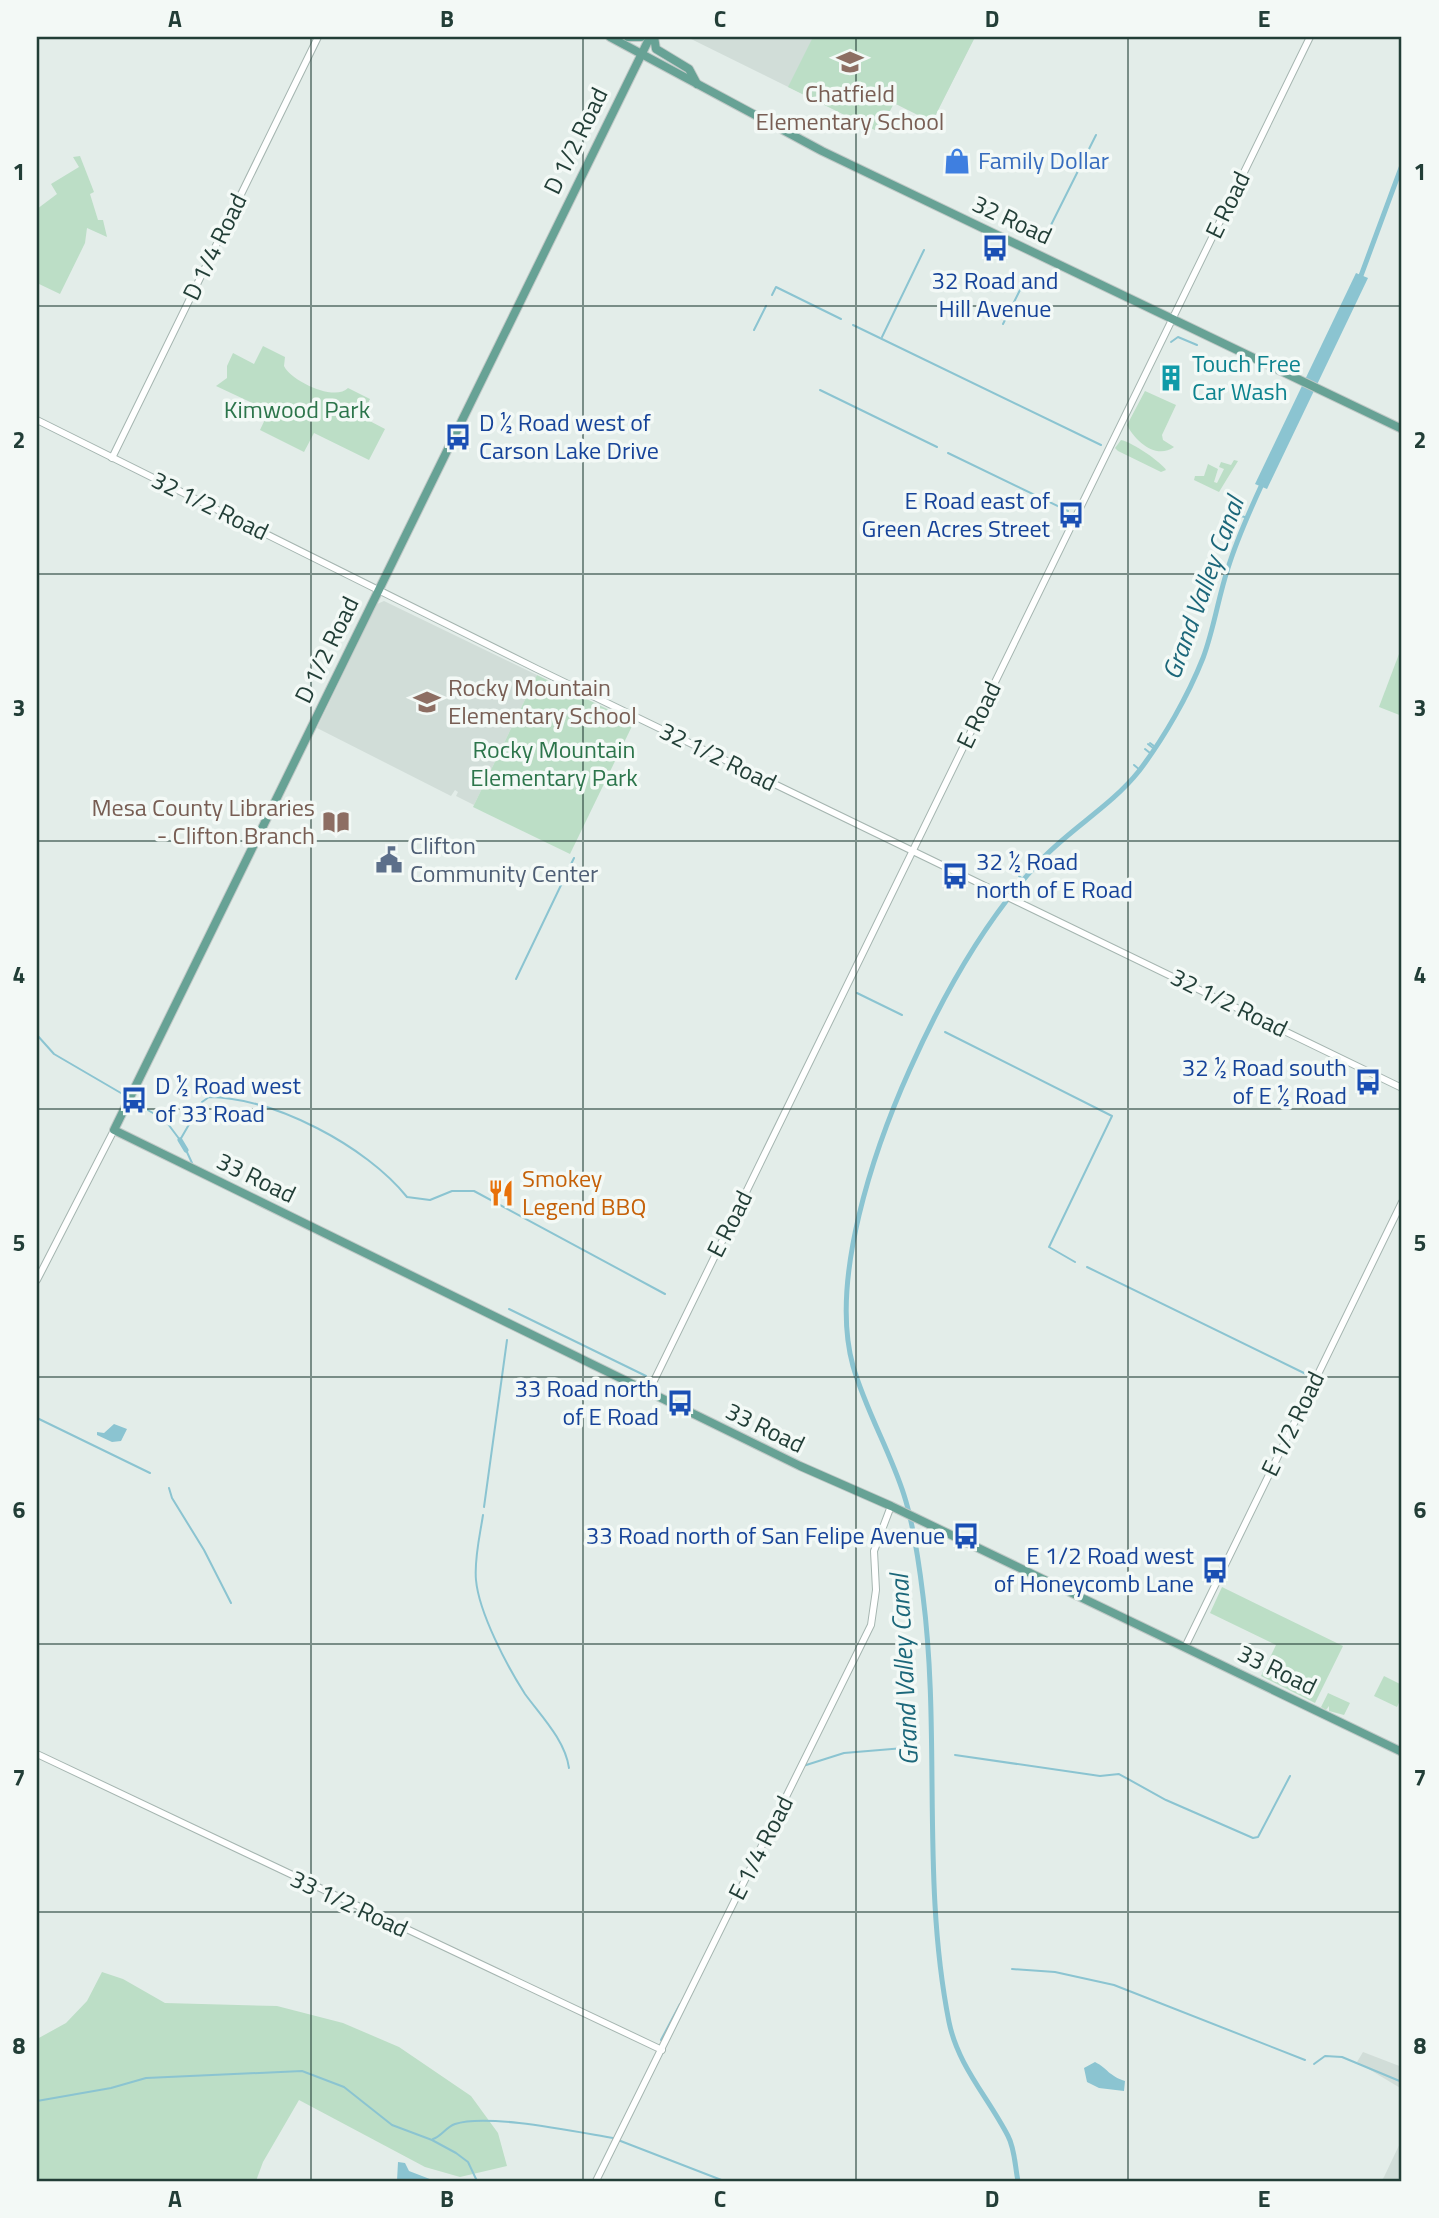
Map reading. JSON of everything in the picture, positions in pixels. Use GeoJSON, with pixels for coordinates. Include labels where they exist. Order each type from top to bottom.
{"type":"FeatureCollection","features":[{"type":"Feature","properties":{"kind":"main road"},"geometry":{"type":"LineString","coordinates":[[619,37],[641,37]]}},
{"type":"Feature","properties":{"kind":"main road","name":"32 Road"},"geometry":{"type":"LineString","coordinates":[[619,37],[641,53],[822,151],[1402,429]]}},
{"type":"Feature","properties":{"kind":"main road"},"geometry":{"type":"LineString","coordinates":[[652,37],[656,49],[689,69],[697,84]]}},
{"type":"Feature","properties":{"kind":"main road","name":"D 1/2 Road"},"geometry":{"type":"LineString","coordinates":[[114,1130],[641,53],[652,37]]}},
{"type":"Feature","properties":{"kind":"main road","name":"33 Road"},"geometry":{"type":"LineString","coordinates":[[114,1130],[648,1393],[895,1508],[1402,1752]]}},
{"type":"Feature","properties":{"kind":"street","name":"D 1/4 Road"},"geometry":{"type":"LineString","coordinates":[[112,458],[318,37]]}},
{"type":"Feature","properties":{"kind":"street","name":"E Road"},"geometry":{"type":"LineString","coordinates":[[648,1393],[1310,37]]}},
{"type":"Feature","properties":{"kind":"street","name":"32 1/2 Road"},"geometry":{"type":"LineString","coordinates":[[37,420],[850,821],[914,849],[1402,1088]]}},
{"type":"Feature","properties":{"kind":"street","name":"D 1/2 Road"},"geometry":{"type":"LineString","coordinates":[[37,1280],[114,1130]]}},
{"type":"Feature","properties":{"kind":"street","name":"E 1/2 Road"},"geometry":{"type":"LineString","coordinates":[[1185,1647],[1402,1202]]}},
{"type":"Feature","properties":{"kind":"street","name":"E 1/4 Road"},"geometry":{"type":"LineString","coordinates":[[596,2181],[871,1625],[876,1590],[874,1551],[895,1508]]}},
{"type":"Feature","properties":{"kind":"street","name":"33 1/2 Road"},"geometry":{"type":"LineString","coordinates":[[37,1754],[662,2050]]}},
{"type":"Feature","properties":{"kind":"shaded area","name":"Chatfield Elementary School"},"geometry":{"type":"Polygon","coordinates":[[[687,37],[975,37],[932,122],[894,103],[879,132],[687,37]]]}},
{"type":"Feature","properties":{"kind":"shaded area","name":"Rocky Mountain Elementary School"},"geometry":{"type":"Polygon","coordinates":[[[384,601],[537,675],[474,805],[456,796],[458,792],[455,790],[451,796],[317,728],[377,604],[384,601]]]}},
{"type":"Feature","properties":{"kind":"shaded area"},"geometry":{"type":"Polygon","coordinates":[[[1363,2052],[1402,2067],[1402,2089],[1357,2062],[1363,2052]]]}},
{"type":"Feature","properties":{"kind":"shaded area"},"geometry":{"type":"Polygon","coordinates":[[[1402,2139],[1402,2181],[1381,2181],[1384,2177],[1402,2139]]]}},
{"type":"Feature","properties":{"kind":"green space","name":"Chatfield Elementary School"},"geometry":{"type":"Polygon","coordinates":[[[813,37],[975,37],[932,122],[894,103],[879,132],[788,87],[813,37]]]}},
{"type":"Feature","properties":{"kind":"green space"},"geometry":{"type":"Polygon","coordinates":[[[80,156],[94,192],[90,194],[98,220],[103,220],[107,237],[87,228],[85,243],[60,294],[37,283],[37,209],[57,194],[51,184],[79,167],[73,157],[80,156]]]}},
{"type":"Feature","properties":{"kind":"green space","name":"Kimwood Park"},"geometry":{"type":"Polygon","coordinates":[[[263,346],[285,357],[284,366],[288,372],[314,388],[334,393],[348,388],[370,399],[362,417],[385,429],[369,460],[314,433],[304,452],[260,430],[269,411],[216,386],[227,378],[227,366],[233,353],[254,364],[263,346]]]}},
{"type":"Feature","properties":{"kind":"green space"},"geometry":{"type":"Polygon","coordinates":[[[1145,391],[1176,405],[1162,435],[1163,440],[1174,447],[1153,450],[1135,437],[1127,425],[1145,391]]]}},
{"type":"Feature","properties":{"kind":"green space"},"geometry":{"type":"Polygon","coordinates":[[[1121,440],[1146,453],[1166,470],[1161,472],[1118,451],[1115,448],[1121,440]]]}},
{"type":"Feature","properties":{"kind":"green space"},"geometry":{"type":"Polygon","coordinates":[[[1234,460],[1238,461],[1219,492],[1194,480],[1195,476],[1204,476],[1208,464],[1218,469],[1214,482],[1217,483],[1224,469],[1219,467],[1221,462],[1231,465],[1234,460]]]}},
{"type":"Feature","properties":{"kind":"green space"},"geometry":{"type":"Polygon","coordinates":[[[1402,646],[1402,716],[1379,707],[1402,646]]]}},
{"type":"Feature","properties":{"kind":"green space","name":"Rocky Mountain Elementary Park"},"geometry":{"type":"Polygon","coordinates":[[[537,675],[634,722],[570,854],[473,807],[537,675]]]}},
{"type":"Feature","properties":{"kind":"green space"},"geometry":{"type":"Polygon","coordinates":[[[1222,1587],[1343,1646],[1315,1703],[1261,1676],[1276,1645],[1210,1613],[1222,1587]]]}},
{"type":"Feature","properties":{"kind":"green space"},"geometry":{"type":"Polygon","coordinates":[[[1384,1676],[1402,1685],[1402,1696],[1397,1707],[1374,1696],[1384,1676]]]}},
{"type":"Feature","properties":{"kind":"green space"},"geometry":{"type":"Polygon","coordinates":[[[1328,1693],[1350,1703],[1344,1715],[1329,1711],[1329,1706],[1326,1710],[1321,1707],[1328,1693]]]}},
{"type":"Feature","properties":{"kind":"green space"},"geometry":{"type":"Polygon","coordinates":[[[102,1972],[123,1979],[165,2003],[277,2006],[343,2023],[399,2047],[471,2096],[498,2133],[507,2166],[460,2177],[425,2167],[299,2100],[263,2162],[256,2181],[37,2181],[37,2039],[66,2023],[87,2001],[102,1972]]]}},
{"type":"Feature","properties":{"kind":"water"},"geometry":{"type":"Polygon","coordinates":[[[1356,273],[1368,278],[1267,489],[1255,484],[1356,273]]]}},
{"type":"Feature","properties":{"kind":"water"},"geometry":{"type":"Polygon","coordinates":[[[114,1424],[127,1429],[121,1441],[112,1442],[97,1435],[97,1432],[104,1433],[114,1424]]]}},
{"type":"Feature","properties":{"kind":"water"},"geometry":{"type":"Polygon","coordinates":[[[1095,2062],[1125,2081],[1124,2091],[1099,2088],[1087,2082],[1084,2068],[1095,2062]]]}},
{"type":"Feature","properties":{"kind":"water"},"geometry":{"type":"Polygon","coordinates":[[[398,2162],[405,2163],[409,2171],[435,2181],[397,2181],[398,2162]]]}},
{"type":"Feature","properties":{"kind":"waterway"},"geometry":{"type":"LineString","coordinates":[[1043,241],[1096,135]]}},
{"type":"Feature","properties":{"kind":"waterway","name":"Grand Valley Canal"},"geometry":{"type":"LineString","coordinates":[[1359,281],[1402,165]]}},
{"type":"Feature","properties":{"kind":"waterway"},"geometry":{"type":"LineString","coordinates":[[882,337],[924,250]]}},
{"type":"Feature","properties":{"kind":"waterway"},"geometry":{"type":"LineString","coordinates":[[1003,324],[1025,280]]}},
{"type":"Feature","properties":{"kind":"waterway"},"geometry":{"type":"LineString","coordinates":[[772,295],[776,287],[841,319]]}},
{"type":"Feature","properties":{"kind":"waterway"},"geometry":{"type":"LineString","coordinates":[[754,330],[766,306]]}},
{"type":"Feature","properties":{"kind":"waterway"},"geometry":{"type":"LineString","coordinates":[[853,325],[1101,445]]}},
{"type":"Feature","properties":{"kind":"waterway"},"geometry":{"type":"LineString","coordinates":[[1171,342],[1178,337],[1197,345]]}},
{"type":"Feature","properties":{"kind":"waterway"},"geometry":{"type":"LineString","coordinates":[[820,390],[937,447]]}},
{"type":"Feature","properties":{"kind":"waterway"},"geometry":{"type":"LineString","coordinates":[[948,453],[1068,511]]}},
{"type":"Feature","properties":{"kind":"waterway","name":"Grand Valley Canal"},"geometry":{"type":"LineString","coordinates":[[1018,2181],[1010,2141],[966,2067],[949,2022],[936,1916],[931,1702],[921,1583],[904,1495],[853,1366],[847,1332],[851,1255],[859,1215],[883,1137],[896,1101],[937,1013],[985,931],[1022,881],[1043,858],[1128,783],[1166,731],[1203,658],[1232,557],[1263,482]]}},
{"type":"Feature","properties":{"kind":"waterway","name":"Grand Valley Canal"},"geometry":{"type":"LineString","coordinates":[[1241,516],[1248,518]]}},
{"type":"Feature","properties":{"kind":"waterway","name":"Grand Valley Canal"},"geometry":{"type":"LineString","coordinates":[[1150,743],[1154,746]]}},
{"type":"Feature","properties":{"kind":"waterway","name":"Grand Valley Canal"},"geometry":{"type":"LineString","coordinates":[[1148,744],[1153,748]]}},
{"type":"Feature","properties":{"kind":"waterway","name":"Grand Valley Canal"},"geometry":{"type":"LineString","coordinates":[[1145,749],[1150,753]]}},
{"type":"Feature","properties":{"kind":"waterway","name":"Grand Valley Canal"},"geometry":{"type":"LineString","coordinates":[[1134,765],[1140,770]]}},
{"type":"Feature","properties":{"kind":"waterway","name":"Grand Valley Canal"},"geometry":{"type":"LineString","coordinates":[[1038,855],[1042,858]]}},
{"type":"Feature","properties":{"kind":"waterway"},"geometry":{"type":"LineString","coordinates":[[516,979],[574,858]]}},
{"type":"Feature","properties":{"kind":"waterway","name":"Grand Valley Canal"},"geometry":{"type":"LineString","coordinates":[[1019,876],[1024,880]]}},
{"type":"Feature","properties":{"kind":"waterway"},"geometry":{"type":"LineString","coordinates":[[857,993],[902,1015]]}},
{"type":"Feature","properties":{"kind":"waterway"},"geometry":{"type":"LineString","coordinates":[[945,1032],[1112,1116],[1049,1247],[1075,1262]]}},
{"type":"Feature","properties":{"kind":"waterway"},"geometry":{"type":"LineString","coordinates":[[37,1035],[54,1054],[126,1096]]}},
{"type":"Feature","properties":{"kind":"waterway"},"geometry":{"type":"LineString","coordinates":[[139,1105],[165,1120],[180,1140],[202,1102],[209,1097],[235,1099],[290,1116],[344,1143],[368,1160],[407,1197],[430,1200],[452,1191],[474,1191],[665,1294]]}},
{"type":"Feature","properties":{"kind":"waterway"},"geometry":{"type":"LineString","coordinates":[[180,1140],[186,1150]]}},
{"type":"Feature","properties":{"kind":"waterway"},"geometry":{"type":"LineString","coordinates":[[186,1150],[192,1163]]}},
{"type":"Feature","properties":{"kind":"waterway"},"geometry":{"type":"LineString","coordinates":[[1087,1267],[1310,1376]]}},
{"type":"Feature","properties":{"kind":"waterway"},"geometry":{"type":"LineString","coordinates":[[509,1309],[646,1376]]}},
{"type":"Feature","properties":{"kind":"waterway"},"geometry":{"type":"LineString","coordinates":[[484,1507],[507,1340]]}},
{"type":"Feature","properties":{"kind":"waterway"},"geometry":{"type":"LineString","coordinates":[[37,1418],[150,1473]]}},
{"type":"Feature","properties":{"kind":"waterway"},"geometry":{"type":"LineString","coordinates":[[169,1488],[172,1498],[204,1550],[231,1603]]}},
{"type":"Feature","properties":{"kind":"waterway"},"geometry":{"type":"LineString","coordinates":[[483,1515],[476,1572],[482,1608],[510,1669],[558,1738],[569,1768]]}},
{"type":"Feature","properties":{"kind":"waterway"},"geometry":{"type":"LineString","coordinates":[[803,1766],[844,1753],[904,1748]]}},
{"type":"Feature","properties":{"kind":"waterway"},"geometry":{"type":"LineString","coordinates":[[955,1755],[1100,1776],[1119,1774],[1166,1800],[1253,1838],[1258,1837],[1290,1776]]}},
{"type":"Feature","properties":{"kind":"waterway"},"geometry":{"type":"LineString","coordinates":[[1012,1969],[1055,1972],[1114,1985],[1305,2060]]}},
{"type":"Feature","properties":{"kind":"waterway"},"geometry":{"type":"LineString","coordinates":[[661,2040],[680,2004]]}},
{"type":"Feature","properties":{"kind":"waterway"},"geometry":{"type":"LineString","coordinates":[[1314,2064],[1325,2056],[1342,2057],[1402,2082]]}},
{"type":"Feature","properties":{"kind":"waterway"},"geometry":{"type":"LineString","coordinates":[[37,2101],[111,2088],[146,2078],[302,2071],[344,2087],[392,2125],[432,2140],[456,2153],[468,2162],[477,2181]]}},
{"type":"Feature","properties":{"kind":"waterway"},"geometry":{"type":"LineString","coordinates":[[433,2139],[455,2124],[470,2121],[510,2122],[613,2138]]}},
{"type":"Feature","properties":{"kind":"waterway"},"geometry":{"type":"LineString","coordinates":[[618,2140],[724,2181]]}},
{"type":"Feature","properties":{"kind":"place","name":"Chatfield Elementary School"},"geometry":{"type":"Point","coordinates":[850,62]}},
{"type":"Feature","properties":{"kind":"place","name":"Family Dollar"},"geometry":{"type":"Point","coordinates":[957,161]}},
{"type":"Feature","properties":{"kind":"place","name":"32 Road and Hill Avenue"},"geometry":{"type":"Point","coordinates":[995,248]}},
{"type":"Feature","properties":{"kind":"place","name":"Touch Free Car Wash"},"geometry":{"type":"Point","coordinates":[1171,378]}},
{"type":"Feature","properties":{"kind":"place","name":"D ½ Road west of Carson Lake Drive"},"geometry":{"type":"Point","coordinates":[458,437]}},
{"type":"Feature","properties":{"kind":"place","name":"E Road east of Green Acres Street"},"geometry":{"type":"Point","coordinates":[1071,515]}},
{"type":"Feature","properties":{"kind":"place","name":"Rocky Mountain Elementary School"},"geometry":{"type":"Point","coordinates":[427,702]}},
{"type":"Feature","properties":{"kind":"place","name":"Mesa County Libraries - Clifton Branch"},"geometry":{"type":"Point","coordinates":[336,822]}},
{"type":"Feature","properties":{"kind":"place","name":"Clifton Community Center"},"geometry":{"type":"Point","coordinates":[389,860]}},
{"type":"Feature","properties":{"kind":"place","name":"32 ½ Road north of E Road"},"geometry":{"type":"Point","coordinates":[955,876]}},
{"type":"Feature","properties":{"kind":"place","name":"32 ½ Road south of E ½ Road"},"geometry":{"type":"Point","coordinates":[1368,1082]}},
{"type":"Feature","properties":{"kind":"place","name":"D ½ Road west of 33 Road"},"geometry":{"type":"Point","coordinates":[134,1100]}},
{"type":"Feature","properties":{"kind":"place","name":"Smokey Legend BBQ"},"geometry":{"type":"Point","coordinates":[501,1193]}},
{"type":"Feature","properties":{"kind":"place","name":"33 Road north of E Road"},"geometry":{"type":"Point","coordinates":[680,1403]}},
{"type":"Feature","properties":{"kind":"place","name":"33 Road north of San Felipe Avenue"},"geometry":{"type":"Point","coordinates":[966,1536]}},
{"type":"Feature","properties":{"kind":"place","name":"E 1/2 Road west of Honeycomb Lane"},"geometry":{"type":"Point","coordinates":[1215,1570]}}]}
